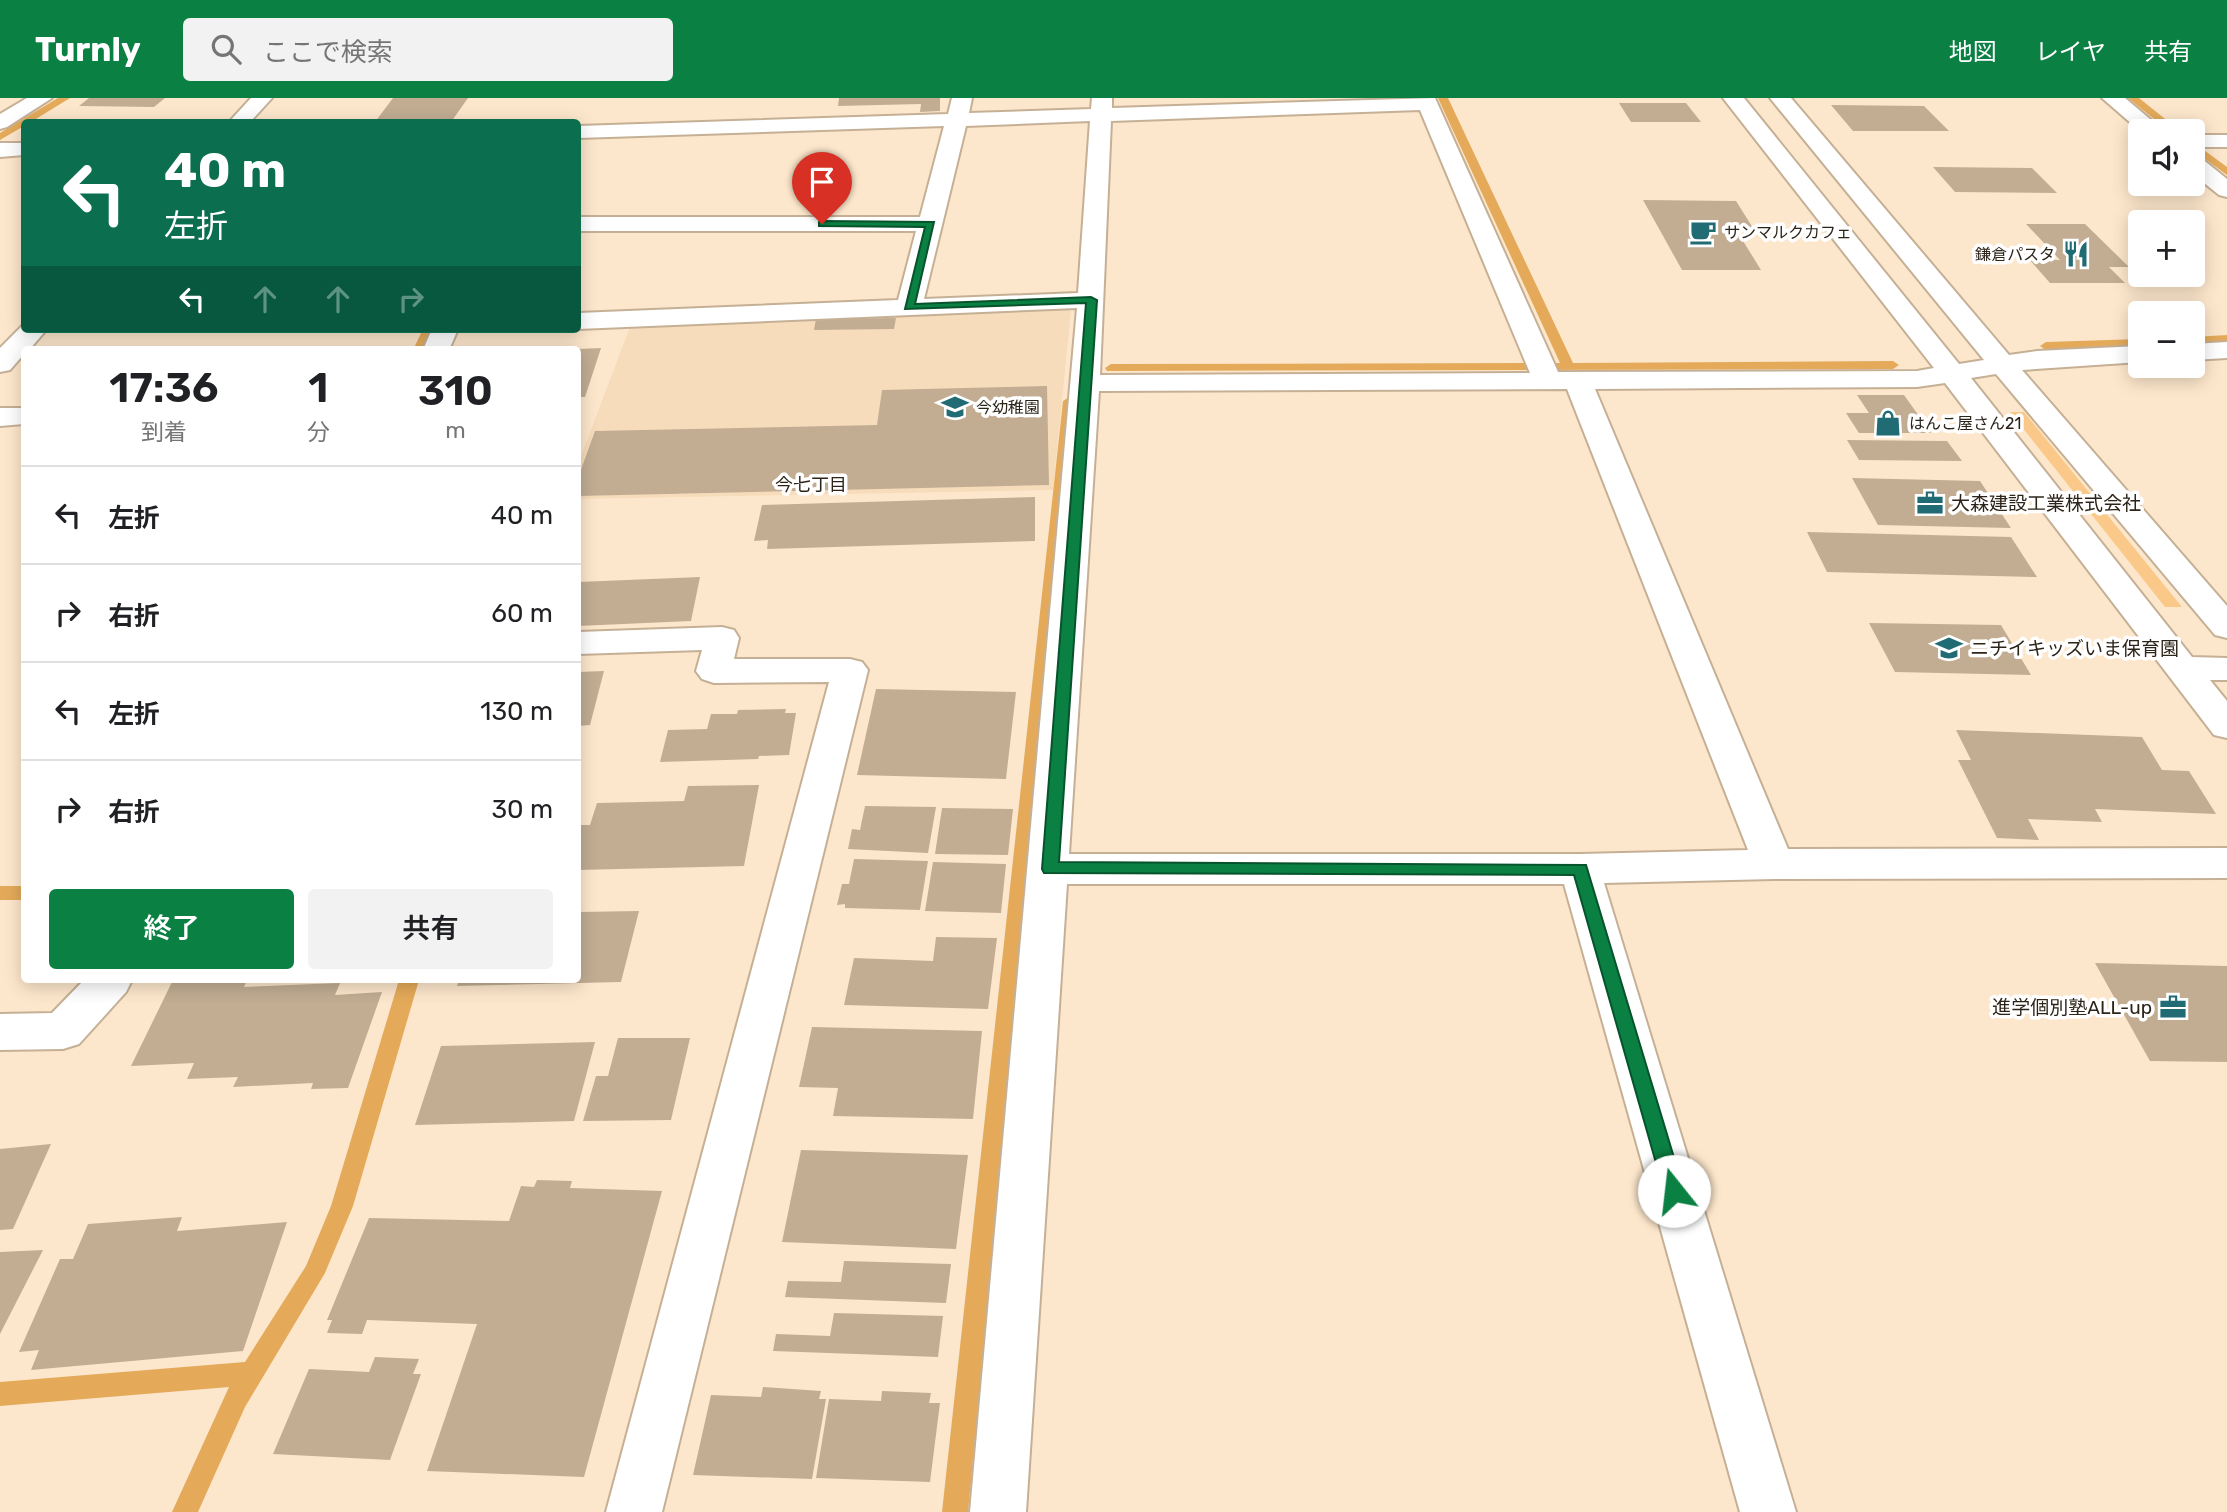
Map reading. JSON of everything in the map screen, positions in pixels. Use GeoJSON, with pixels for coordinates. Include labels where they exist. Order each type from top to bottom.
{"type":"FeatureCollection","features":[{"type":"Feature","properties":{"kind":"street"},"geometry":{"type":"LineString","coordinates":[[0,123],[42,98]]}},
{"type":"Feature","properties":{"kind":"street"},"geometry":{"type":"LineString","coordinates":[[242,119],[262,98]]}},
{"type":"Feature","properties":{"kind":"street"},"geometry":{"type":"LineString","coordinates":[[1733,98],[1952,373],[2227,726]]}},
{"type":"Feature","properties":{"kind":"street"},"geometry":{"type":"LineString","coordinates":[[1780,98],[2227,627]]}},
{"type":"Feature","properties":{"kind":"street"},"geometry":{"type":"LineString","coordinates":[[2112,98],[2138,119]]}},
{"type":"Feature","properties":{"kind":"street"},"geometry":{"type":"LineString","coordinates":[[581,132],[960,109],[1426,101],[1552,372],[1774,864]]}},
{"type":"Feature","properties":{"kind":"street"},"geometry":{"type":"LineString","coordinates":[[998,1512],[1086,383],[1101,107]]}},
{"type":"Feature","properties":{"kind":"street"},"geometry":{"type":"LineString","coordinates":[[909,307],[960,109]]}},
{"type":"Feature","properties":{"kind":"street"},"geometry":{"type":"LineString","coordinates":[[2205,146],[2227,141]]}},
{"type":"Feature","properties":{"kind":"street"},"geometry":{"type":"LineString","coordinates":[[0,150],[21,149]]}},
{"type":"Feature","properties":{"kind":"street"},"geometry":{"type":"LineString","coordinates":[[2205,162],[2227,190]]}},
{"type":"Feature","properties":{"kind":"street"},"geometry":{"type":"LineString","coordinates":[[581,224],[931,224]]}},
{"type":"Feature","properties":{"kind":"street"},"geometry":{"type":"LineString","coordinates":[[581,321],[1091,300]]}},
{"type":"Feature","properties":{"kind":"street"},"geometry":{"type":"LineString","coordinates":[[0,323],[21,323]]}},
{"type":"Feature","properties":{"kind":"street"},"geometry":{"type":"LineString","coordinates":[[0,364],[30,333]]}},
{"type":"Feature","properties":{"kind":"street"},"geometry":{"type":"LineString","coordinates":[[2205,351],[2227,350]]}},
{"type":"Feature","properties":{"kind":"street"},"geometry":{"type":"LineString","coordinates":[[1086,383],[1552,372],[1917,379],[2037,359],[2128,355]]}},
{"type":"Feature","properties":{"kind":"street"},"geometry":{"type":"LineString","coordinates":[[0,417],[21,416]]}},
{"type":"Feature","properties":{"kind":"street"},"geometry":{"type":"LineString","coordinates":[[581,643],[722,638],[714,671],[850,670],[634,1512]]}},
{"type":"Feature","properties":{"kind":"street"},"geometry":{"type":"LineString","coordinates":[[2182,668],[2227,669]]}},
{"type":"Feature","properties":{"kind":"street"},"geometry":{"type":"LineString","coordinates":[[1050,869],[1580,869],[1774,864],[2227,863]]}},
{"type":"Feature","properties":{"kind":"street"},"geometry":{"type":"LineString","coordinates":[[1580,869],[1769,1512]]}},
{"type":"Feature","properties":{"kind":"street"},"geometry":{"type":"LineString","coordinates":[[0,1032],[63,1031],[108,983]]}},
{"type":"Feature","properties":{"kind":"shaded area"},"geometry":{"type":"Polygon","coordinates":[[[1058,306],[1071,311],[1053,490],[581,499],[581,456],[631,324],[1058,306]]]}},
{"type":"Feature","properties":{"kind":"shaded area"},"geometry":{"type":"Polygon","coordinates":[[[2010,412],[2024,412],[2182,607],[2165,607],[2010,412]]]}},
{"type":"Feature","properties":{"kind":"building"},"geometry":{"type":"Polygon","coordinates":[[[89,98],[165,98],[154,107],[79,106],[89,98]]]}},
{"type":"Feature","properties":{"kind":"building"},"geometry":{"type":"Polygon","coordinates":[[[393,98],[468,98],[453,119],[377,119],[393,98]]]}},
{"type":"Feature","properties":{"kind":"building"},"geometry":{"type":"Polygon","coordinates":[[[839,98],[940,98],[940,111],[920,112],[921,104],[838,106],[839,98]]]}},
{"type":"Feature","properties":{"kind":"building"},"geometry":{"type":"Polygon","coordinates":[[[1619,103],[1686,103],[1701,122],[1631,122],[1619,103]]]}},
{"type":"Feature","properties":{"kind":"building"},"geometry":{"type":"Polygon","coordinates":[[[1831,105],[1924,106],[1949,131],[1853,131],[1831,105]]]}},
{"type":"Feature","properties":{"kind":"building"},"geometry":{"type":"Polygon","coordinates":[[[1933,167],[2032,168],[2057,193],[1955,192],[1933,167]]]}},
{"type":"Feature","properties":{"kind":"building"},"geometry":{"type":"Polygon","coordinates":[[[1643,200],[1736,201],[1753,228],[1735,228],[1761,270],[1682,270],[1643,200]]]}},
{"type":"Feature","properties":{"kind":"building"},"geometry":{"type":"Polygon","coordinates":[[[2026,224],[2085,224],[2128,266],[2109,267],[2125,283],[2050,283],[2029,259],[2060,260],[2026,224]]]}},
{"type":"Feature","properties":{"kind":"building"},"geometry":{"type":"Polygon","coordinates":[[[896,318],[894,329],[814,330],[816,319],[896,318]]]}},
{"type":"Feature","properties":{"kind":"building"},"geometry":{"type":"Polygon","coordinates":[[[601,348],[585,397],[581,397],[581,349],[601,348]]]}},
{"type":"Feature","properties":{"kind":"building"},"geometry":{"type":"Polygon","coordinates":[[[1047,386],[1049,485],[581,496],[581,470],[595,431],[877,425],[882,390],[1047,386]]]}},
{"type":"Feature","properties":{"kind":"building","name":"はんこ屋さん21"},"geometry":{"type":"Polygon","coordinates":[[[1857,395],[1904,395],[1931,433],[1859,433],[1846,413],[1869,413],[1857,395]]]}},
{"type":"Feature","properties":{"kind":"building"},"geometry":{"type":"Polygon","coordinates":[[[1847,440],[1947,441],[1962,461],[1859,460],[1847,440]]]}},
{"type":"Feature","properties":{"kind":"building"},"geometry":{"type":"Polygon","coordinates":[[[1852,478],[1980,481],[2011,528],[1878,525],[1852,478]]]}},
{"type":"Feature","properties":{"kind":"building"},"geometry":{"type":"Polygon","coordinates":[[[1035,497],[1035,541],[767,549],[768,540],[754,541],[762,505],[1035,497]]]}},
{"type":"Feature","properties":{"kind":"building"},"geometry":{"type":"Polygon","coordinates":[[[1807,532],[2011,537],[2037,577],[1827,572],[1807,532]]]}},
{"type":"Feature","properties":{"kind":"building"},"geometry":{"type":"Polygon","coordinates":[[[700,577],[691,621],[581,626],[581,582],[700,577]]]}},
{"type":"Feature","properties":{"kind":"building"},"geometry":{"type":"Polygon","coordinates":[[[1869,623],[2001,625],[2031,675],[1895,672],[1869,623]]]}},
{"type":"Feature","properties":{"kind":"building"},"geometry":{"type":"Polygon","coordinates":[[[604,671],[590,725],[581,726],[581,672],[604,671]]]}},
{"type":"Feature","properties":{"kind":"building"},"geometry":{"type":"Polygon","coordinates":[[[876,689],[1016,692],[1006,779],[857,775],[876,689]]]}},
{"type":"Feature","properties":{"kind":"building"},"geometry":{"type":"Polygon","coordinates":[[[786,709],[785,713],[796,713],[789,755],[759,756],[758,759],[660,762],[668,730],[707,729],[711,714],[737,714],[738,710],[786,709]]]}},
{"type":"Feature","properties":{"kind":"building"},"geometry":{"type":"Polygon","coordinates":[[[1956,730],[2142,737],[2162,770],[2189,771],[2216,814],[2095,809],[2102,822],[2028,819],[2039,840],[1997,838],[1958,760],[1971,760],[1956,730]]]}},
{"type":"Feature","properties":{"kind":"building"},"geometry":{"type":"Polygon","coordinates":[[[759,785],[744,866],[581,870],[581,825],[590,825],[597,803],[684,801],[688,786],[759,785]]]}},
{"type":"Feature","properties":{"kind":"building"},"geometry":{"type":"Polygon","coordinates":[[[865,806],[936,807],[928,853],[848,849],[852,829],[860,830],[865,806]]]}},
{"type":"Feature","properties":{"kind":"building"},"geometry":{"type":"Polygon","coordinates":[[[942,808],[1013,809],[1008,855],[935,854],[942,808]]]}},
{"type":"Feature","properties":{"kind":"building"},"geometry":{"type":"Polygon","coordinates":[[[854,859],[928,861],[920,910],[845,908],[845,904],[837,905],[842,884],[849,884],[854,859]]]}},
{"type":"Feature","properties":{"kind":"building"},"geometry":{"type":"Polygon","coordinates":[[[933,862],[1006,864],[1001,913],[925,911],[933,862]]]}},
{"type":"Feature","properties":{"kind":"building"},"geometry":{"type":"Polygon","coordinates":[[[639,911],[621,982],[581,983],[581,912],[639,911]]]}},
{"type":"Feature","properties":{"kind":"building"},"geometry":{"type":"Polygon","coordinates":[[[936,937],[997,938],[988,1009],[844,1005],[854,958],[933,961],[936,937]]]}},
{"type":"Feature","properties":{"kind":"building"},"geometry":{"type":"Polygon","coordinates":[[[2095,963],[2227,966],[2227,1062],[2150,1061],[2095,963]]]}},
{"type":"Feature","properties":{"kind":"building"},"geometry":{"type":"Polygon","coordinates":[[[172,983],[246,983],[244,987],[340,983],[335,995],[382,992],[348,1088],[311,1089],[313,1083],[233,1087],[238,1077],[187,1079],[194,1063],[131,1066],[172,983]]]}},
{"type":"Feature","properties":{"kind":"building"},"geometry":{"type":"Polygon","coordinates":[[[458,983],[580,983],[457,986],[458,983]]]}},
{"type":"Feature","properties":{"kind":"building"},"geometry":{"type":"Polygon","coordinates":[[[812,1027],[982,1031],[973,1119],[833,1116],[838,1088],[799,1087],[812,1027]]]}},
{"type":"Feature","properties":{"kind":"building"},"geometry":{"type":"Polygon","coordinates":[[[618,1038],[690,1038],[671,1120],[583,1121],[596,1076],[608,1076],[618,1038]]]}},
{"type":"Feature","properties":{"kind":"building"},"geometry":{"type":"Polygon","coordinates":[[[595,1042],[574,1121],[415,1125],[441,1046],[595,1042]]]}},
{"type":"Feature","properties":{"kind":"building"},"geometry":{"type":"Polygon","coordinates":[[[51,1144],[13,1229],[0,1230],[0,1149],[51,1144]]]}},
{"type":"Feature","properties":{"kind":"building"},"geometry":{"type":"Polygon","coordinates":[[[801,1150],[968,1155],[956,1249],[782,1242],[801,1150]]]}},
{"type":"Feature","properties":{"kind":"building"},"geometry":{"type":"Polygon","coordinates":[[[537,1180],[572,1181],[570,1188],[662,1191],[584,1477],[427,1471],[477,1324],[367,1320],[362,1334],[327,1333],[332,1320],[327,1320],[369,1218],[509,1221],[521,1186],[534,1187],[537,1180]]]}},
{"type":"Feature","properties":{"kind":"building"},"geometry":{"type":"Polygon","coordinates":[[[182,1217],[177,1231],[287,1222],[243,1351],[31,1370],[39,1350],[19,1352],[60,1259],[73,1259],[88,1224],[182,1217]]]}},
{"type":"Feature","properties":{"kind":"building"},"geometry":{"type":"Polygon","coordinates":[[[43,1250],[0,1334],[0,1252],[43,1250]]]}},
{"type":"Feature","properties":{"kind":"building"},"geometry":{"type":"Polygon","coordinates":[[[844,1261],[951,1264],[946,1303],[785,1297],[788,1281],[841,1282],[844,1261]]]}},
{"type":"Feature","properties":{"kind":"building"},"geometry":{"type":"Polygon","coordinates":[[[834,1313],[943,1316],[938,1357],[773,1351],[776,1334],[830,1336],[834,1313]]]}},
{"type":"Feature","properties":{"kind":"building"},"geometry":{"type":"Polygon","coordinates":[[[375,1357],[419,1359],[413,1374],[421,1374],[390,1460],[273,1454],[309,1369],[369,1372],[375,1357]]]}},
{"type":"Feature","properties":{"kind":"building"},"geometry":{"type":"Polygon","coordinates":[[[763,1387],[821,1391],[819,1399],[826,1399],[812,1479],[693,1475],[711,1395],[761,1397],[763,1387]]]}},
{"type":"Feature","properties":{"kind":"building"},"geometry":{"type":"Polygon","coordinates":[[[882,1391],[931,1393],[929,1403],[940,1403],[930,1482],[816,1478],[829,1399],[881,1401],[882,1391]]]}},
{"type":"Feature","properties":{"kind":"waterway"},"geometry":{"type":"LineString","coordinates":[[30,119],[65,98]]}},
{"type":"Feature","properties":{"kind":"waterway"},"geometry":{"type":"LineString","coordinates":[[1443,98],[1568,366]]}},
{"type":"Feature","properties":{"kind":"waterway"},"geometry":{"type":"LineString","coordinates":[[2133,98],[2160,119]]}},
{"type":"Feature","properties":{"kind":"waterway"},"geometry":{"type":"LineString","coordinates":[[0,137],[21,124]]}},
{"type":"Feature","properties":{"kind":"waterway"},"geometry":{"type":"LineString","coordinates":[[2205,155],[2227,172]]}},
{"type":"Feature","properties":{"kind":"waterway"},"geometry":{"type":"LineString","coordinates":[[421,346],[427,333]]}},
{"type":"Feature","properties":{"kind":"waterway"},"geometry":{"type":"LineString","coordinates":[[2205,340],[2227,339]]}},
{"type":"Feature","properties":{"kind":"waterway"},"geometry":{"type":"LineString","coordinates":[[2046,346],[2128,343]]}},
{"type":"Feature","properties":{"kind":"waterway"},"geometry":{"type":"LineString","coordinates":[[1111,368],[1893,365]]}},
{"type":"Feature","properties":{"kind":"waterway"},"geometry":{"type":"LineString","coordinates":[[955,1512],[1069,401]]}},
{"type":"Feature","properties":{"kind":"waterway"},"geometry":{"type":"LineString","coordinates":[[0,893],[21,893]]}},
{"type":"Feature","properties":{"kind":"waterway"},"geometry":{"type":"LineString","coordinates":[[185,1512],[236,1398],[314,1273],[342,1206],[408,983]]}},
{"type":"Feature","properties":{"kind":"waterway"},"geometry":{"type":"LineString","coordinates":[[0,1394],[251,1373]]}},
{"type":"Feature","properties":{"kind":"place","name":"サンマルクカフェ"},"geometry":{"type":"Point","coordinates":[1703,232]}},
{"type":"Feature","properties":{"kind":"place","name":"鎌倉パスタ"},"geometry":{"type":"Point","coordinates":[2076,254]}},
{"type":"Feature","properties":{"kind":"place","name":"今幼稚園"},"geometry":{"type":"Point","coordinates":[955,407]}},
{"type":"Feature","properties":{"kind":"place","name":"はんこ屋さん21"},"geometry":{"type":"Point","coordinates":[1888,423]}},
{"type":"Feature","properties":{"kind":"place","name":"大森建設工業株式会社"},"geometry":{"type":"Point","coordinates":[1930,503]}},
{"type":"Feature","properties":{"kind":"place","name":"ニチイキッズいま保育園"},"geometry":{"type":"Point","coordinates":[1949,648]}},
{"type":"Feature","properties":{"kind":"place","name":"進学個別塾ALL-up"},"geometry":{"type":"Point","coordinates":[2173,1007]}},
{"type":"Feature","properties":{"kind":"district","name":"今七丁目"},"geometry":{"type":"Point","coordinates":[811,485]}},
{"type":"Feature","properties":{"kind":"route"},"geometry":{"type":"LineString","coordinates":[[822,224],[931,224],[909,307],[1091,300],[1050,869],[1580,869],[1674,1191]]}}]}
